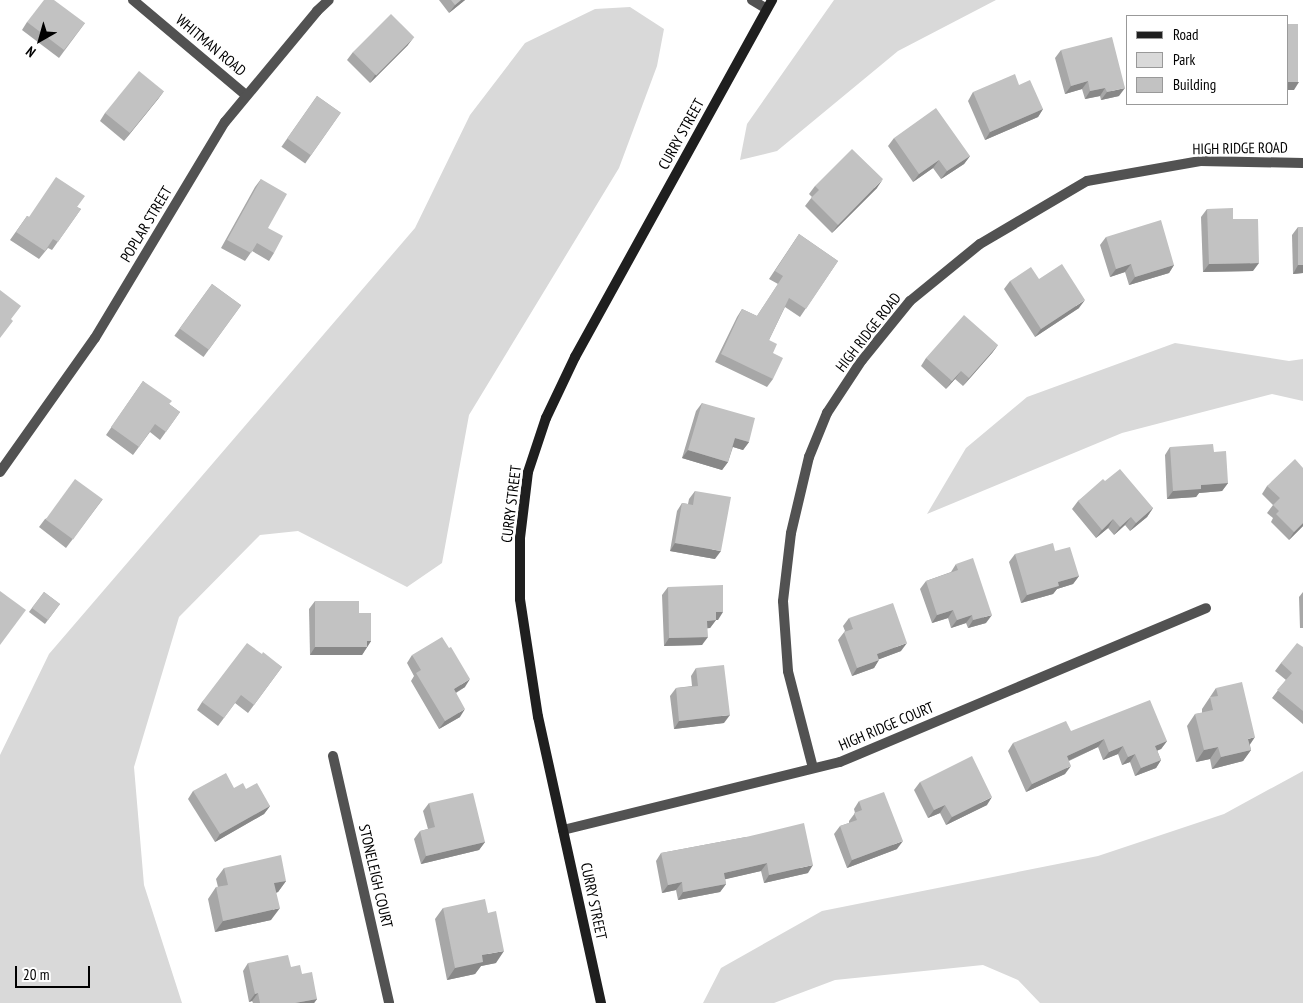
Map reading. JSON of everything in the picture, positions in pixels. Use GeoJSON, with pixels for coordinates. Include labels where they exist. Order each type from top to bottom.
{"type":"FeatureCollection","features":[{"type":"Feature","properties":{"kind":"street","name":"WHITMAN ROAD"},"geometry":{"type":"LineString","coordinates":[[134,0],[246,95]]}},
{"type":"Feature","properties":{"kind":"street","name":"POPLAR STREET"},"geometry":{"type":"LineString","coordinates":[[0,472],[95,338],[225,122],[246,95],[329,0]]}},
{"type":"Feature","properties":{"kind":"street"},"geometry":{"type":"LineString","coordinates":[[752,0],[769,4]]}},
{"type":"Feature","properties":{"kind":"street","name":"CURRY STREET"},"geometry":{"type":"LineString","coordinates":[[601,1003],[538,718],[520,600],[520,538],[528,472],[546,418],[576,357],[769,4]]}},
{"type":"Feature","properties":{"kind":"street","name":"HIGH RIDGE ROAD"},"geometry":{"type":"LineString","coordinates":[[813,768],[788,671],[783,601],[791,533],[809,457],[827,413],[862,360],[904,308],[980,244],[1087,181],[1200,161],[1303,162]]}},
{"type":"Feature","properties":{"kind":"street","name":"HIGH RIDGE COURT"},"geometry":{"type":"LineString","coordinates":[[563,830],[840,762],[1206,608]]}},
{"type":"Feature","properties":{"kind":"street","name":"STONELEIGH COURT"},"geometry":{"type":"LineString","coordinates":[[333,756],[389,1003]]}},
{"type":"Feature","properties":{"kind":"green space"},"geometry":{"type":"Polygon","coordinates":[[[834,0],[996,0],[898,51],[777,151],[740,160],[747,124],[834,0]]]}},
{"type":"Feature","properties":{"kind":"green space"},"geometry":{"type":"Polygon","coordinates":[[[630,7],[664,29],[657,66],[619,168],[469,415],[442,563],[407,587],[298,531],[260,535],[179,617],[134,767],[144,885],[182,1003],[0,1003],[0,755],[49,654],[415,228],[470,115],[525,43],[595,9],[630,7]]]}},
{"type":"Feature","properties":{"kind":"green space"},"geometry":{"type":"Polygon","coordinates":[[[1175,343],[1289,361],[1303,359],[1303,401],[1272,394],[1122,433],[927,514],[966,448],[1027,397],[1175,343]]]}},
{"type":"Feature","properties":{"kind":"green space"},"geometry":{"type":"Polygon","coordinates":[[[1303,771],[1303,1003],[1040,1003],[1018,980],[983,965],[835,980],[774,1003],[703,1003],[721,968],[822,911],[1098,856],[1224,814],[1303,771]]]}},
{"type":"Feature","properties":{"kind":"building"},"geometry":{"type":"Polygon","coordinates":[[[44,0],[54,0],[85,23],[64,50],[27,22],[44,0]]]}},
{"type":"Feature","properties":{"kind":"building"},"geometry":{"type":"Polygon","coordinates":[[[451,0],[461,0],[455,5],[451,0]]]}},
{"type":"Feature","properties":{"kind":"building"},"geometry":{"type":"Polygon","coordinates":[[[391,14],[414,37],[376,76],[353,52],[391,14]]]}},
{"type":"Feature","properties":{"kind":"building"},"geometry":{"type":"Polygon","coordinates":[[[1288,24],[1298,24],[1298,82],[1288,82],[1288,24]]]}},
{"type":"Feature","properties":{"kind":"building"},"geometry":{"type":"Polygon","coordinates":[[[1112,37],[1125,88],[1107,92],[1105,88],[1090,91],[1088,81],[1071,86],[1061,50],[1112,37]]]}},
{"type":"Feature","properties":{"kind":"building"},"geometry":{"type":"Polygon","coordinates":[[[139,71],[164,91],[130,133],[105,113],[139,71]]]}},
{"type":"Feature","properties":{"kind":"building"},"geometry":{"type":"Polygon","coordinates":[[[1015,74],[1019,85],[1030,80],[1043,109],[990,132],[973,92],[1015,74]]]}},
{"type":"Feature","properties":{"kind":"building"},"geometry":{"type":"Polygon","coordinates":[[[317,96],[341,113],[311,155],[287,139],[317,96]]]}},
{"type":"Feature","properties":{"kind":"building"},"geometry":{"type":"Polygon","coordinates":[[[936,108],[970,156],[947,171],[939,160],[919,174],[894,138],[936,108]]]}},
{"type":"Feature","properties":{"kind":"building"},"geometry":{"type":"Polygon","coordinates":[[[852,149],[883,179],[838,225],[811,198],[819,190],[815,186],[852,149]]]}},
{"type":"Feature","properties":{"kind":"building"},"geometry":{"type":"Polygon","coordinates":[[[56,177],[85,196],[77,207],[81,209],[58,242],[53,239],[45,251],[16,232],[27,216],[29,217],[56,177]]]}},
{"type":"Feature","properties":{"kind":"building"},"geometry":{"type":"Polygon","coordinates":[[[261,179],[287,194],[268,228],[283,236],[274,253],[257,243],[251,253],[227,240],[261,179]]]}},
{"type":"Feature","properties":{"kind":"building"},"geometry":{"type":"Polygon","coordinates":[[[1233,208],[1233,219],[1258,219],[1259,263],[1209,264],[1207,209],[1233,208]]]}},
{"type":"Feature","properties":{"kind":"building"},"geometry":{"type":"Polygon","coordinates":[[[1161,220],[1174,265],[1135,277],[1131,264],[1116,269],[1106,237],[1161,220]]]}},
{"type":"Feature","properties":{"kind":"building"},"geometry":{"type":"Polygon","coordinates":[[[1298,227],[1303,227],[1303,265],[1298,265],[1298,227]]]}},
{"type":"Feature","properties":{"kind":"building"},"geometry":{"type":"Polygon","coordinates":[[[799,234],[838,261],[806,309],[789,298],[769,340],[777,344],[773,353],[783,358],[773,379],[721,354],[742,309],[757,316],[783,276],[775,271],[799,234]]]}},
{"type":"Feature","properties":{"kind":"building"},"geometry":{"type":"Polygon","coordinates":[[[1062,264],[1085,300],[1041,329],[1010,281],[1031,267],[1039,279],[1062,264]]]}},
{"type":"Feature","properties":{"kind":"building"},"geometry":{"type":"Polygon","coordinates":[[[212,284],[241,305],[209,350],[180,328],[212,284]]]}},
{"type":"Feature","properties":{"kind":"building"},"geometry":{"type":"Polygon","coordinates":[[[0,290],[21,306],[11,319],[13,321],[0,338],[0,290]]]}},
{"type":"Feature","properties":{"kind":"building"},"geometry":{"type":"Polygon","coordinates":[[[964,315],[998,345],[969,378],[961,371],[952,381],[926,358],[964,315]]]}},
{"type":"Feature","properties":{"kind":"building"},"geometry":{"type":"Polygon","coordinates":[[[143,381],[172,401],[169,404],[180,412],[166,432],[155,424],[139,447],[111,427],[143,381]]]}},
{"type":"Feature","properties":{"kind":"building"},"geometry":{"type":"Polygon","coordinates":[[[702,403],[755,418],[749,442],[735,438],[728,462],[688,450],[702,403]]]}},
{"type":"Feature","properties":{"kind":"building"},"geometry":{"type":"Polygon","coordinates":[[[1213,444],[1214,452],[1226,451],[1228,483],[1201,485],[1201,489],[1173,491],[1170,447],[1213,444]]]}},
{"type":"Feature","properties":{"kind":"building"},"geometry":{"type":"Polygon","coordinates":[[[1295,459],[1303,468],[1303,523],[1294,532],[1276,514],[1279,511],[1273,505],[1280,498],[1267,486],[1295,459]]]}},
{"type":"Feature","properties":{"kind":"building"},"geometry":{"type":"Polygon","coordinates":[[[1120,469],[1153,508],[1136,523],[1131,517],[1120,527],[1113,519],[1102,530],[1078,501],[1103,479],[1105,481],[1120,469]]]}},
{"type":"Feature","properties":{"kind":"building"},"geometry":{"type":"Polygon","coordinates":[[[75,479],[103,499],[73,539],[46,519],[75,479]]]}},
{"type":"Feature","properties":{"kind":"building"},"geometry":{"type":"Polygon","coordinates":[[[695,491],[731,497],[721,551],[675,543],[682,503],[693,505],[695,491]]]}},
{"type":"Feature","properties":{"kind":"building"},"geometry":{"type":"Polygon","coordinates":[[[1053,543],[1055,551],[1070,547],[1079,576],[1058,582],[1059,586],[1027,595],[1015,554],[1053,543]]]}},
{"type":"Feature","properties":{"kind":"building"},"geometry":{"type":"Polygon","coordinates":[[[973,558],[992,615],[973,620],[972,615],[957,620],[953,610],[937,615],[926,581],[958,570],[956,564],[973,558]]]}},
{"type":"Feature","properties":{"kind":"building"},"geometry":{"type":"Polygon","coordinates":[[[723,585],[723,612],[716,612],[716,620],[707,621],[708,637],[669,638],[668,587],[723,585]]]}},
{"type":"Feature","properties":{"kind":"building"},"geometry":{"type":"Polygon","coordinates":[[[0,591],[26,610],[0,645],[0,591]]]}},
{"type":"Feature","properties":{"kind":"building"},"geometry":{"type":"Polygon","coordinates":[[[44,592],[60,604],[48,620],[32,608],[44,592]]]}},
{"type":"Feature","properties":{"kind":"building"},"geometry":{"type":"Polygon","coordinates":[[[315,601],[359,601],[359,613],[371,613],[371,641],[367,641],[367,647],[315,647],[315,601]]]}},
{"type":"Feature","properties":{"kind":"building"},"geometry":{"type":"Polygon","coordinates":[[[893,603],[907,643],[877,654],[879,660],[857,668],[844,632],[853,629],[849,618],[893,603]]]}},
{"type":"Feature","properties":{"kind":"building"},"geometry":{"type":"Polygon","coordinates":[[[442,637],[449,648],[451,647],[470,679],[454,689],[465,709],[445,721],[416,673],[421,670],[412,655],[442,637]]]}},
{"type":"Feature","properties":{"kind":"building"},"geometry":{"type":"Polygon","coordinates":[[[247,643],[262,654],[263,652],[282,667],[254,705],[241,695],[224,718],[202,702],[247,643]]]}},
{"type":"Feature","properties":{"kind":"building"},"geometry":{"type":"Polygon","coordinates":[[[1297,643],[1303,647],[1303,711],[1277,690],[1292,673],[1281,663],[1297,643]]]}},
{"type":"Feature","properties":{"kind":"building"},"geometry":{"type":"Polygon","coordinates":[[[724,665],[730,715],[679,721],[676,688],[698,686],[696,668],[724,665]]]}},
{"type":"Feature","properties":{"kind":"building"},"geometry":{"type":"Polygon","coordinates":[[[1242,682],[1255,737],[1248,739],[1251,750],[1221,757],[1218,747],[1204,750],[1195,714],[1213,710],[1210,697],[1218,696],[1216,688],[1242,682]]]}},
{"type":"Feature","properties":{"kind":"building"},"geometry":{"type":"Polygon","coordinates":[[[1150,700],[1167,741],[1155,746],[1161,760],[1141,768],[1135,754],[1128,757],[1123,746],[1109,752],[1104,739],[1067,756],[1071,766],[1032,784],[1013,743],[1066,721],[1071,731],[1150,700]]]}},
{"type":"Feature","properties":{"kind":"building"},"geometry":{"type":"Polygon","coordinates":[[[972,756],[992,797],[952,817],[945,805],[934,810],[920,782],[972,756]]]}},
{"type":"Feature","properties":{"kind":"building"},"geometry":{"type":"Polygon","coordinates":[[[226,773],[234,788],[243,783],[246,789],[257,783],[270,806],[220,834],[193,791],[226,773]]]}},
{"type":"Feature","properties":{"kind":"building"},"geometry":{"type":"Polygon","coordinates":[[[884,792],[903,841],[852,860],[840,826],[857,820],[854,813],[862,810],[859,801],[884,792]]]}},
{"type":"Feature","properties":{"kind":"building"},"geometry":{"type":"Polygon","coordinates":[[[473,793],[485,842],[426,856],[420,831],[435,827],[429,803],[473,793]]]}},
{"type":"Feature","properties":{"kind":"building"},"geometry":{"type":"Polygon","coordinates":[[[804,823],[813,865],[769,875],[767,863],[724,873],[726,884],[683,892],[682,882],[668,885],[661,853],[746,837],[804,823]]]}},
{"type":"Feature","properties":{"kind":"building"},"geometry":{"type":"Polygon","coordinates":[[[281,855],[286,881],[274,883],[280,908],[223,921],[216,887],[228,885],[224,868],[281,855]]]}},
{"type":"Feature","properties":{"kind":"building"},"geometry":{"type":"Polygon","coordinates":[[[485,899],[488,913],[496,911],[504,951],[482,955],[483,962],[455,968],[443,908],[485,899]]]}},
{"type":"Feature","properties":{"kind":"building"},"geometry":{"type":"Polygon","coordinates":[[[288,955],[291,967],[300,965],[302,974],[312,972],[317,999],[295,1003],[260,1003],[258,993],[255,994],[248,963],[288,955]]]}}]}
